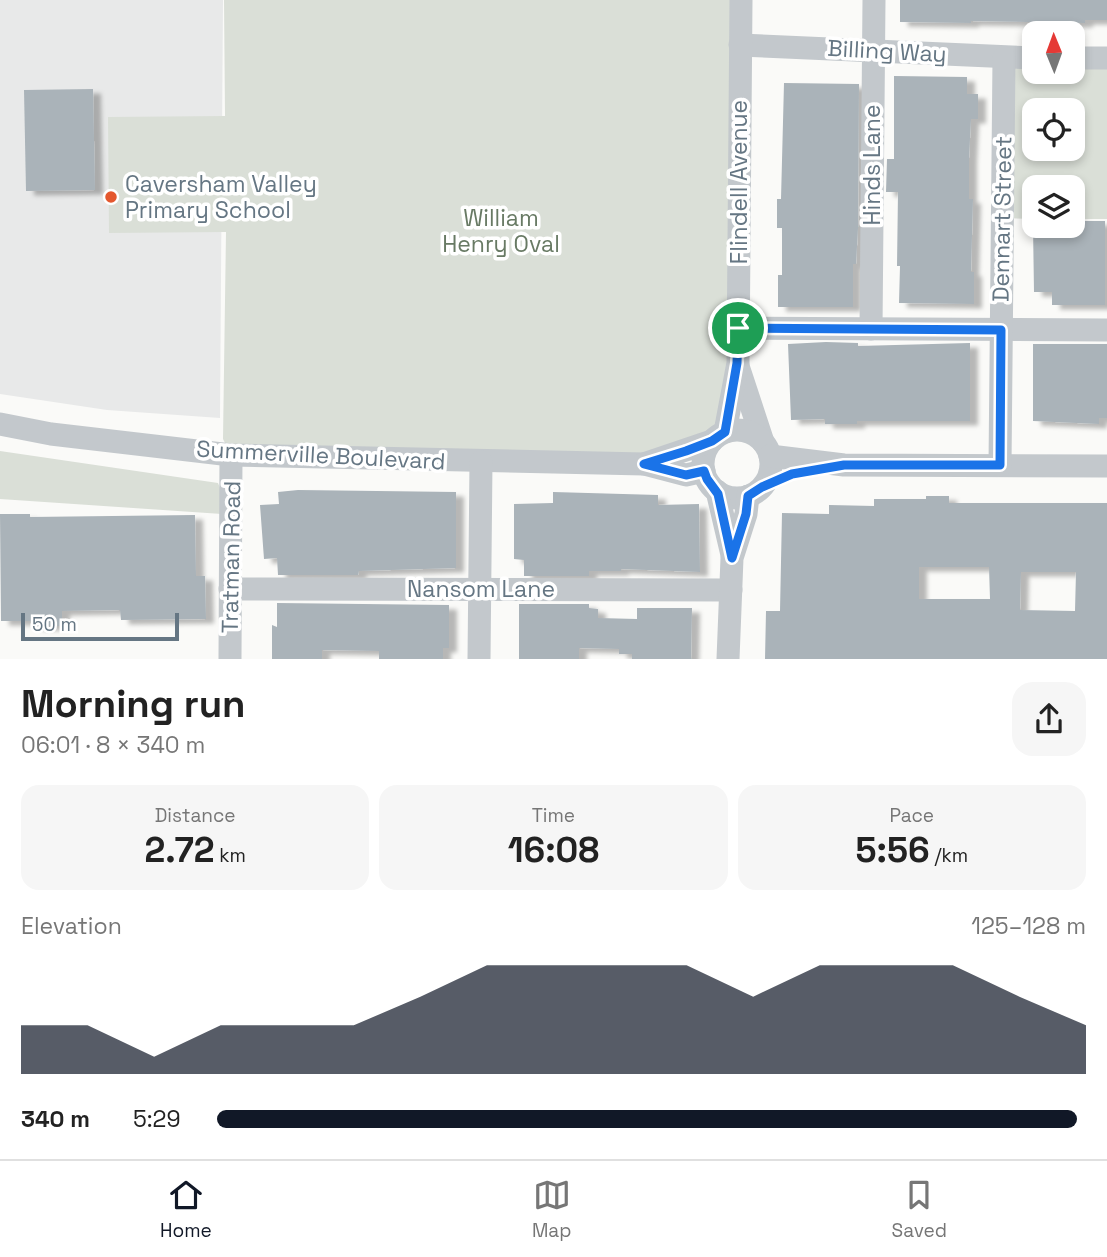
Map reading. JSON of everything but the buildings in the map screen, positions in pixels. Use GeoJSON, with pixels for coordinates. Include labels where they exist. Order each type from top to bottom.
{"type":"FeatureCollection","features":[{"type":"Feature","properties":{"kind":"street","name":"Flindell Avenue"},"geometry":{"type":"LineString","coordinates":[[719,437],[737,363],[741,0]]}},
{"type":"Feature","properties":{"kind":"street","name":"Hinds Lane"},"geometry":{"type":"LineString","coordinates":[[872,329],[874,0]]}},
{"type":"Feature","properties":{"kind":"street","name":"Billing Way"},"geometry":{"type":"LineString","coordinates":[[740,45],[1022,58]]}},
{"type":"Feature","properties":{"kind":"street","name":"Dennart Street"},"geometry":{"type":"LineString","coordinates":[[1000,465],[1004,58]]}},
{"type":"Feature","properties":{"kind":"street"},"geometry":{"type":"LineString","coordinates":[[1085,58],[1107,58]]}},
{"type":"Feature","properties":{"kind":"street"},"geometry":{"type":"LineString","coordinates":[[738,328],[1107,330]]}},
{"type":"Feature","properties":{"kind":"street","name":"Flindell Avenue"},"geometry":{"type":"LineString","coordinates":[[737,363],[766,449]]}},
{"type":"Feature","properties":{"kind":"street","name":"Summerville Boulevard"},"geometry":{"type":"LineString","coordinates":[[0,424],[51,434],[231,455],[644,464],[686,475],[704,471]]}},
{"type":"Feature","properties":{"kind":"street"},"geometry":{"type":"LineString","coordinates":[[732,558],[755,491],[770,472],[766,449],[756,436],[741,430],[719,437],[704,455],[704,471],[711,486],[732,497],[755,491],[792,474],[844,465],[1107,466]]}},
{"type":"Feature","properties":{"kind":"street","name":"Summerville Boulevard"},"geometry":{"type":"LineString","coordinates":[[644,464],[719,437]]}},
{"type":"Feature","properties":{"kind":"street"},"geometry":{"type":"LineString","coordinates":[[766,449],[844,465]]}},
{"type":"Feature","properties":{"kind":"street","name":"Tratman Road"},"geometry":{"type":"LineString","coordinates":[[230,659],[231,455]]}},
{"type":"Feature","properties":{"kind":"street"},"geometry":{"type":"LineString","coordinates":[[479,659],[481,462]]}},
{"type":"Feature","properties":{"kind":"street"},"geometry":{"type":"LineString","coordinates":[[717,491],[732,558],[728,659]]}},
{"type":"Feature","properties":{"kind":"street","name":"Nansom Lane"},"geometry":{"type":"LineString","coordinates":[[230,589],[731,590]]}},
{"type":"Feature","properties":{"kind":"shaded area","name":"Caversham Valley Primary School"},"geometry":{"type":"Polygon","coordinates":[[[0,0],[223,0],[220,418],[107,410],[0,394],[0,0]]]}},
{"type":"Feature","properties":{"kind":"green space","name":"William Henry Oval"},"geometry":{"type":"Polygon","coordinates":[[[224,0],[741,0],[725,432],[644,464],[231,455],[223,439],[226,232],[109,233],[108,117],[225,116],[224,0]]]}},
{"type":"Feature","properties":{"kind":"green space"},"geometry":{"type":"Polygon","coordinates":[[[1004,58],[1022,58],[1022,84],[1085,84],[1085,58],[1107,58],[1107,219],[1085,219],[1085,175],[1022,175],[1022,219],[1002,218],[1004,58]]]}},
{"type":"Feature","properties":{"kind":"green space"},"geometry":{"type":"Polygon","coordinates":[[[0,451],[218,483],[222,493],[222,514],[0,499],[0,451]]]}},
{"type":"Feature","properties":{"kind":"place","name":"Caversham Valley Primary School"},"geometry":{"type":"Point","coordinates":[111,197]}},
{"type":"Feature","properties":{"kind":"route"},"geometry":{"type":"LineString","coordinates":[[738,328],[1001,330],[1000,465],[844,465],[792,474],[748,496],[746,514],[732,558],[718,494],[704,471],[686,475],[644,464],[712,441],[725,432],[737,363],[738,328]]}}]}
